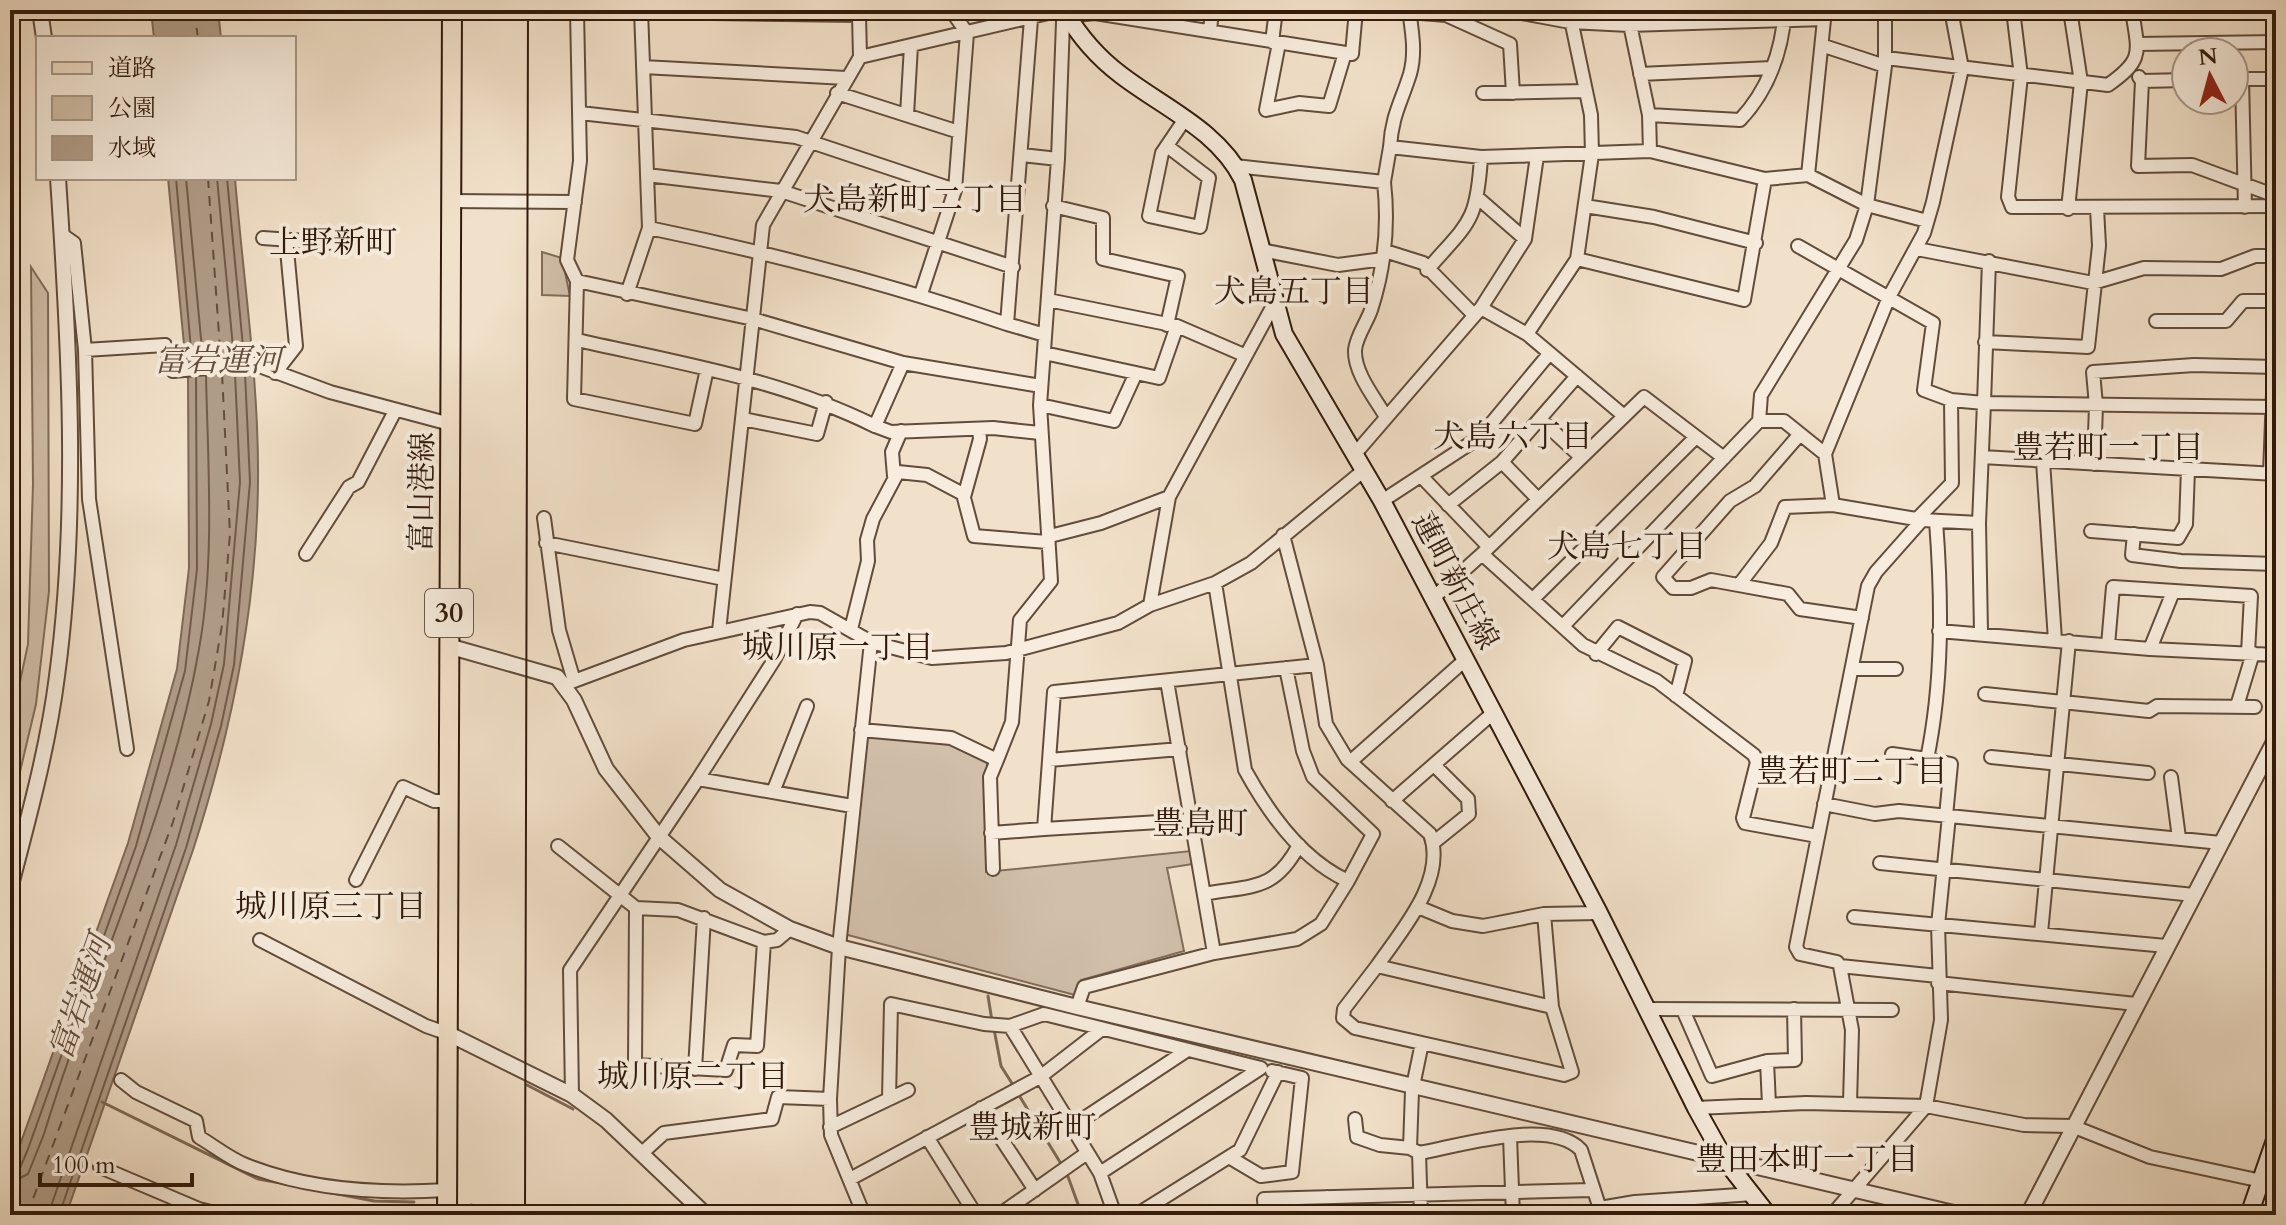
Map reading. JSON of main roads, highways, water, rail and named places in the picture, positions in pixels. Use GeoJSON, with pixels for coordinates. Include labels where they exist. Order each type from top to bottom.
{"type":"FeatureCollection","features":[{"type":"Feature","properties":{"kind":"main road","name":"富山港線"},"geometry":{"type":"LineString","coordinates":[[447,1215],[452,10]]}},
{"type":"Feature","properties":{"kind":"main road","name":"蓮町新庄線"},"geometry":{"type":"LineString","coordinates":[[1064,12],[1094,52],[1121,75],[1185,119],[1222,149],[1235,166],[1284,334],[1382,501],[1599,913],[1696,1108],[1725,1160],[1768,1215]]}},
{"type":"Feature","properties":{"kind":"main road"},"geometry":{"type":"LineString","coordinates":[[2260,1215],[2276,1137]]}},
{"type":"Feature","properties":{"kind":"main road"},"geometry":{"type":"LineString","coordinates":[[2249,1215],[2270,1177]]}},
{"type":"Feature","properties":{"kind":"water"},"geometry":{"type":"Polygon","coordinates":[[[151,10],[218,10],[221,36],[154,36],[151,10]]]}},
{"type":"Feature","properties":{"kind":"water","name":"富岩運河"},"geometry":{"type":"Polygon","coordinates":[[[168,180],[235,180],[253,367],[258,481],[253,575],[230,714],[193,850],[66,1215],[10,1215],[10,1173],[128,843],[177,669],[189,568],[188,378],[183,374],[185,355],[168,180]]]}},
{"type":"Feature","properties":{"kind":"waterway"},"geometry":{"type":"LineString","coordinates":[[988,996],[992,1021]]}},
{"type":"Feature","properties":{"kind":"waterway"},"geometry":{"type":"LineString","coordinates":[[994,1029],[1001,1066],[1013,1085]]}},
{"type":"Feature","properties":{"kind":"waterway"},"geometry":{"type":"LineString","coordinates":[[527,1085],[573,1109]]}},
{"type":"Feature","properties":{"kind":"waterway"},"geometry":{"type":"LineString","coordinates":[[1017,1092],[1063,1167]]}},
{"type":"Feature","properties":{"kind":"waterway"},"geometry":{"type":"LineString","coordinates":[[102,1102],[258,1179],[292,1185]]}},
{"type":"Feature","properties":{"kind":"waterway"},"geometry":{"type":"LineString","coordinates":[[1067,1174],[1082,1215]]}},
{"type":"Feature","properties":{"kind":"waterway"},"geometry":{"type":"LineString","coordinates":[[327,1192],[374,1201],[414,1202]]}},
{"type":"Feature","properties":{"kind":"waterway"},"geometry":{"type":"LineString","coordinates":[[471,1205],[503,1215]]}},
{"type":"Feature","properties":{"kind":"tram line"},"geometry":{"type":"LineString","coordinates":[[525,1215],[528,10]]}},
{"type":"Feature","properties":{"kind":"district","name":"犬島新町二丁目"},"geometry":{"type":"Point","coordinates":[915,200]}},
{"type":"Feature","properties":{"kind":"district","name":"上野新町"},"geometry":{"type":"Point","coordinates":[333,243]}},
{"type":"Feature","properties":{"kind":"district","name":"犬島五丁目"},"geometry":{"type":"Point","coordinates":[1294,292]}},
{"type":"Feature","properties":{"kind":"district","name":"犬島六丁目"},"geometry":{"type":"Point","coordinates":[1513,437]}},
{"type":"Feature","properties":{"kind":"district","name":"豊若町一丁目"},"geometry":{"type":"Point","coordinates":[2108,448]}},
{"type":"Feature","properties":{"kind":"district","name":"犬島七丁目"},"geometry":{"type":"Point","coordinates":[1627,547]}},
{"type":"Feature","properties":{"kind":"district","name":"城川原一丁目"},"geometry":{"type":"Point","coordinates":[838,648]}},
{"type":"Feature","properties":{"kind":"district","name":"豊若町二丁目"},"geometry":{"type":"Point","coordinates":[1852,772]}},
{"type":"Feature","properties":{"kind":"district","name":"豊島町"},"geometry":{"type":"Point","coordinates":[1200,824]}},
{"type":"Feature","properties":{"kind":"district","name":"城川原三丁目"},"geometry":{"type":"Point","coordinates":[331,907]}},
{"type":"Feature","properties":{"kind":"district","name":"城川原二丁目"},"geometry":{"type":"Point","coordinates":[693,1077]}},
{"type":"Feature","properties":{"kind":"district","name":"豊城新町"},"geometry":{"type":"Point","coordinates":[1032,1128]}},
{"type":"Feature","properties":{"kind":"district","name":"豊田本町一丁目"},"geometry":{"type":"Point","coordinates":[1807,1160]}}]}
